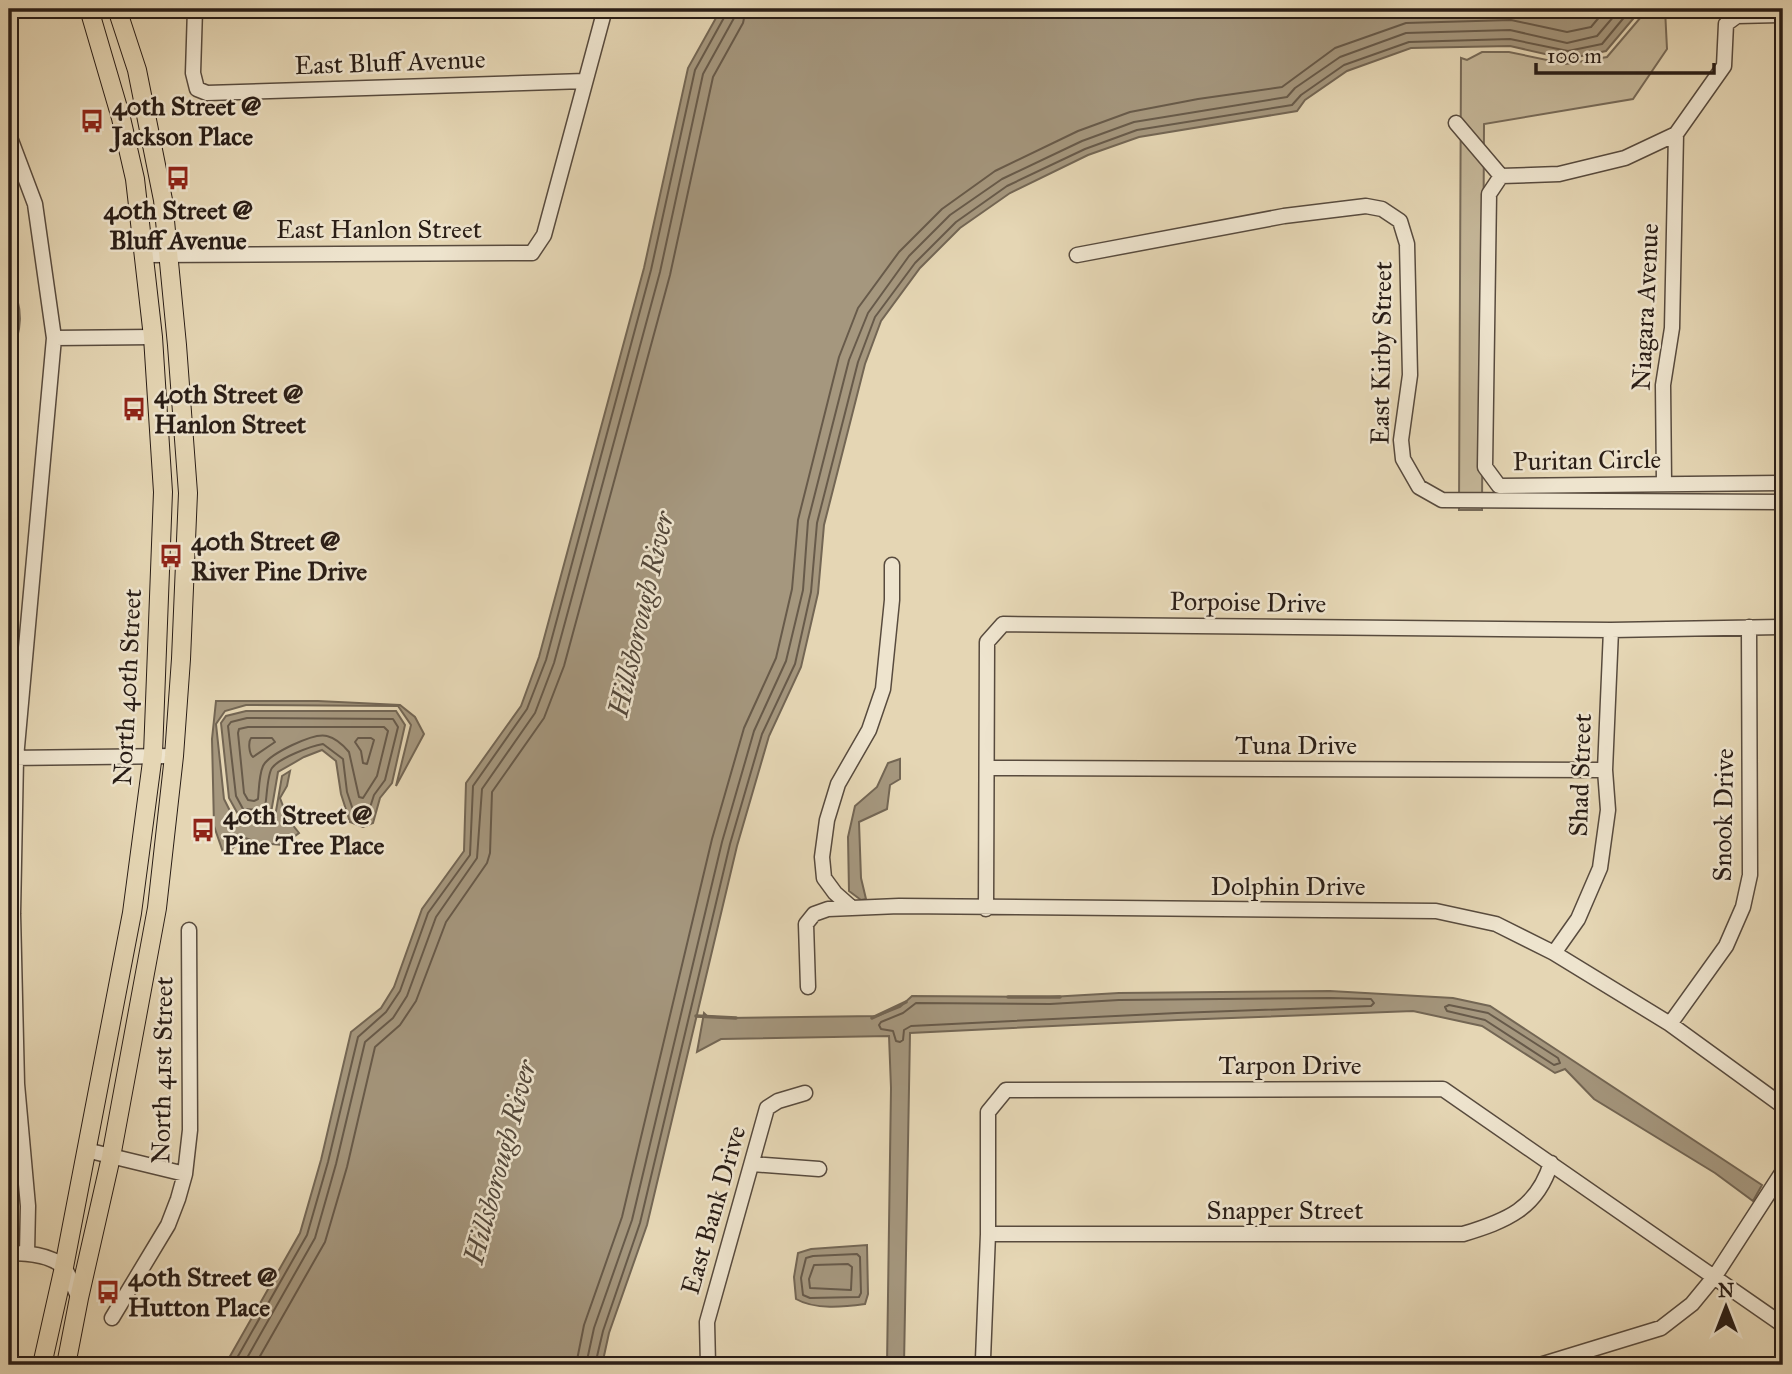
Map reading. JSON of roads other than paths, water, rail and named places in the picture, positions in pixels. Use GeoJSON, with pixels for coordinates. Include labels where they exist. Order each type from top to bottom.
{"type":"FeatureCollection","features":[{"type":"Feature","properties":{"kind":"main road","name":"North 40th Street"},"geometry":{"type":"LineString","coordinates":[[42,1365],[64,1267],[132,913],[153,754],[163,492],[153,337],[135,179],[121,118],[89,9]]}},
{"type":"Feature","properties":{"kind":"main road","name":"North 40th Street"},"geometry":{"type":"LineString","coordinates":[[66,1365],[111,1157],[157,908],[174,756],[188,493],[163,200],[137,70],[117,9]]}},
{"type":"Feature","properties":{"kind":"main road"},"geometry":{"type":"LineString","coordinates":[[163,492],[188,493]]}},
{"type":"Feature","properties":{"kind":"street","name":"East Bluff Avenue"},"geometry":{"type":"LineString","coordinates":[[195,9],[193,73],[197,89],[207,93],[585,81]]}},
{"type":"Feature","properties":{"kind":"street"},"geometry":{"type":"LineString","coordinates":[[585,81],[605,9]]}},
{"type":"Feature","properties":{"kind":"street"},"geometry":{"type":"LineString","coordinates":[[1456,123],[1500,176],[1559,174],[1625,158],[1675,134],[1724,66],[1726,24],[1737,16],[1783,15]]}},
{"type":"Feature","properties":{"kind":"street","name":"East Hanlon Street"},"geometry":{"type":"LineString","coordinates":[[143,255],[532,253],[544,235],[585,81]]}},
{"type":"Feature","properties":{"kind":"street","name":"Niagara Avenue"},"geometry":{"type":"LineString","coordinates":[[1664,483],[1663,385],[1672,328],[1675,134]]}},
{"type":"Feature","properties":{"kind":"street"},"geometry":{"type":"LineString","coordinates":[[9,135],[35,204],[54,338],[12,758],[13,1084],[29,1206],[27,1253]]}},
{"type":"Feature","properties":{"kind":"street","name":"Puritan Circle"},"geometry":{"type":"LineString","coordinates":[[1500,176],[1489,194],[1485,467],[1499,486],[1783,483]]}},
{"type":"Feature","properties":{"kind":"street","name":"East Kirby Street"},"geometry":{"type":"LineString","coordinates":[[1077,255],[1284,216],[1366,206],[1382,209],[1400,221],[1408,244],[1410,375],[1401,440],[1403,459],[1419,486],[1442,500],[1783,502]]}},
{"type":"Feature","properties":{"kind":"street"},"geometry":{"type":"LineString","coordinates":[[54,338],[153,337]]}},
{"type":"Feature","properties":{"kind":"street"},"geometry":{"type":"LineString","coordinates":[[852,908],[835,893],[824,878],[822,857],[827,820],[838,785],[869,730],[883,689],[892,600],[892,565]]}},
{"type":"Feature","properties":{"kind":"street","name":"Porpoise Drive"},"geometry":{"type":"LineString","coordinates":[[986,909],[987,642],[1003,624],[1611,630],[1783,627]]}},
{"type":"Feature","properties":{"kind":"street","name":"Snook Drive"},"geometry":{"type":"LineString","coordinates":[[1670,1024],[1726,946],[1743,907],[1750,875],[1749,627]]}},
{"type":"Feature","properties":{"kind":"street","name":"Shad Street"},"geometry":{"type":"LineString","coordinates":[[1554,953],[1578,919],[1600,867],[1608,810],[1605,770],[1611,630]]}},
{"type":"Feature","properties":{"kind":"street"},"geometry":{"type":"LineString","coordinates":[[12,758],[153,754],[174,756]]}},
{"type":"Feature","properties":{"kind":"street","name":"Tuna Drive"},"geometry":{"type":"LineString","coordinates":[[987,768],[1605,770]]}},
{"type":"Feature","properties":{"kind":"street","name":"Dolphin Drive"},"geometry":{"type":"LineString","coordinates":[[808,987],[806,924],[814,914],[828,909],[900,906],[986,909],[1436,911],[1496,925],[1554,953],[1670,1024],[1783,1106]]}},
{"type":"Feature","properties":{"kind":"street","name":"North 41st Street"},"geometry":{"type":"LineString","coordinates":[[112,1318],[168,1225],[185,1174],[190,1130],[189,930]]}},
{"type":"Feature","properties":{"kind":"street","name":"Tarpon Drive"},"geometry":{"type":"LineString","coordinates":[[981,1365],[988,1234],[988,1112],[1006,1090],[1443,1089],[1783,1325]]}},
{"type":"Feature","properties":{"kind":"street","name":"East Bank Drive"},"geometry":{"type":"LineString","coordinates":[[708,1365],[707,1322],[767,1108],[778,1101],[805,1093]]}},
{"type":"Feature","properties":{"kind":"street"},"geometry":{"type":"LineString","coordinates":[[86,1150],[185,1174]]}},
{"type":"Feature","properties":{"kind":"street","name":"Snapper Street"},"geometry":{"type":"LineString","coordinates":[[988,1234],[1463,1234],[1497,1224],[1523,1208],[1545,1184],[1551,1163]]}},
{"type":"Feature","properties":{"kind":"street"},"geometry":{"type":"LineString","coordinates":[[752,1164],[820,1168]]}},
{"type":"Feature","properties":{"kind":"street"},"geometry":{"type":"LineString","coordinates":[[1540,1365],[1661,1328],[1692,1304],[1715,1276],[1783,1171]]}},
{"type":"Feature","properties":{"kind":"street"},"geometry":{"type":"LineString","coordinates":[[9,1253],[27,1253],[50,1259],[64,1267],[79,1297]]}},
{"type":"Feature","properties":{"kind":"water","name":"Hillsborough River"},"geometry":{"type":"Polygon","coordinates":[[[721,9],[1637,9],[1638,13],[1606,51],[1567,59],[1510,46],[1411,48],[1347,71],[1305,100],[1297,111],[1139,137],[1088,155],[1010,193],[960,228],[920,268],[881,321],[865,364],[824,525],[818,593],[801,667],[769,736],[737,846],[647,1225],[609,1333],[602,1365],[225,1365],[300,1233],[321,1160],[351,1032],[381,1008],[394,987],[422,909],[464,851],[466,783],[521,706],[539,657],[644,268],[688,68],[721,9]]]}},
{"type":"Feature","properties":{"kind":"water"},"geometry":{"type":"Polygon","coordinates":[[[216,701],[318,701],[400,705],[415,717],[424,734],[396,786],[411,725],[398,706],[246,705],[225,711],[216,724],[224,799],[235,821],[260,823],[275,817],[282,776],[290,771],[287,786],[280,798],[288,819],[299,833],[283,845],[259,843],[245,838],[224,855],[214,826],[212,739],[216,701]]]}},
{"type":"Feature","properties":{"kind":"water"},"geometry":{"type":"Polygon","coordinates":[[[246,711],[396,711],[405,725],[392,783],[380,798],[373,823],[363,827],[350,822],[341,794],[336,761],[322,750],[278,772],[271,813],[261,817],[239,816],[229,798],[221,723],[226,716],[246,711]]]}},
{"type":"Feature","properties":{"kind":"water"},"geometry":{"type":"Polygon","coordinates":[[[900,759],[900,779],[890,785],[887,809],[859,822],[861,878],[866,899],[861,900],[849,891],[848,837],[855,806],[877,787],[888,763],[900,759]]]}},
{"type":"Feature","properties":{"kind":"water"},"geometry":{"type":"Polygon","coordinates":[[[1330,991],[1453,998],[1490,1006],[1762,1185],[1753,1201],[1715,1173],[1594,1099],[1565,1069],[1555,1073],[1482,1026],[1413,1011],[910,1033],[904,1365],[887,1365],[891,1088],[889,1036],[721,1039],[697,1052],[704,1013],[707,1016],[726,1018],[877,1016],[900,1007],[912,996],[1050,997],[1119,993],[1330,991]]]}},
{"type":"Feature","properties":{"kind":"water"},"geometry":{"type":"Polygon","coordinates":[[[867,1245],[868,1294],[865,1304],[821,1306],[796,1299],[794,1277],[798,1253],[811,1249],[867,1245]]]}},
{"type":"Feature","properties":{"kind":"waterway"},"geometry":{"type":"LineString","coordinates":[[1008,997],[1060,997]]}},
{"type":"Feature","properties":{"kind":"waterway"},"geometry":{"type":"LineString","coordinates":[[872,1018],[906,1002]]}},
{"type":"Feature","properties":{"kind":"waterway"},"geometry":{"type":"LineString","coordinates":[[696,1016],[736,1018]]}},
{"type":"Feature","properties":{"kind":"waterway"},"geometry":{"type":"LineString","coordinates":[[1776,1212],[1783,1217]]}},
{"type":"Feature","properties":{"kind":"place","name":"40th Street @ Jackson Place"},"geometry":{"type":"Point","coordinates":[92,121]}},
{"type":"Feature","properties":{"kind":"place","name":"40th Street @ Bluff Avenue"},"geometry":{"type":"Point","coordinates":[178,178]}},
{"type":"Feature","properties":{"kind":"place","name":"40th Street @ Hanlon Street"},"geometry":{"type":"Point","coordinates":[134,409]}},
{"type":"Feature","properties":{"kind":"place","name":"40th Street @ River Pine Drive"},"geometry":{"type":"Point","coordinates":[171,556]}},
{"type":"Feature","properties":{"kind":"place","name":"40th Street @ Pine Tree Place"},"geometry":{"type":"Point","coordinates":[203,830]}},
{"type":"Feature","properties":{"kind":"place","name":"40th Street @ Hutton Place"},"geometry":{"type":"Point","coordinates":[108,1292]}}]}
